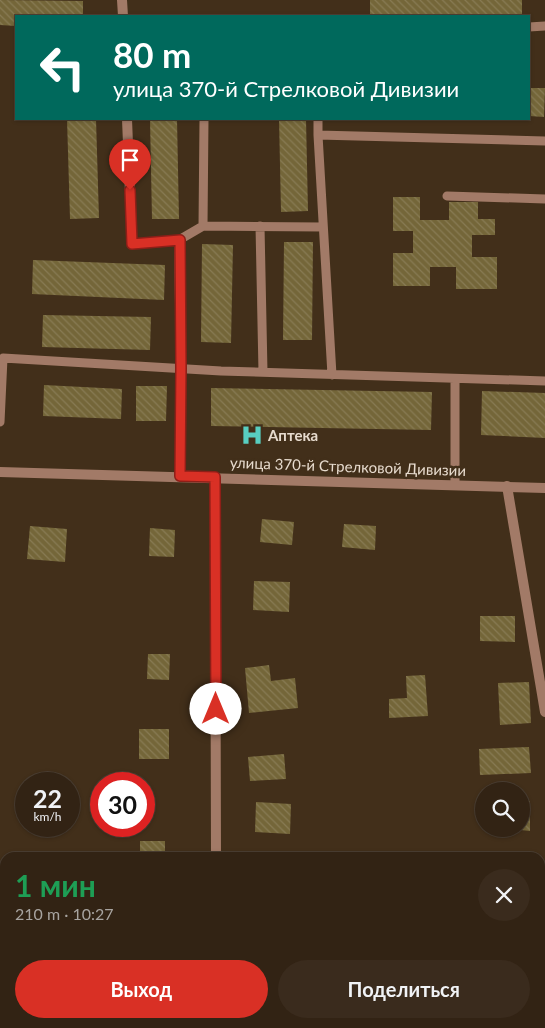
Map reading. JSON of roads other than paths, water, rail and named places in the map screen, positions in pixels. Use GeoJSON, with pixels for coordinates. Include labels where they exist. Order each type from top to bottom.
{"type":"FeatureCollection","features":[{"type":"Feature","properties":{"kind":"street"},"geometry":{"type":"LineString","coordinates":[[122,0],[123,15]]}},
{"type":"Feature","properties":{"kind":"street"},"geometry":{"type":"LineString","coordinates":[[127,120],[132,244],[180,240],[180,476]]}},
{"type":"Feature","properties":{"kind":"street","name":"улица 370-й Стрелковой Дивизии"},"geometry":{"type":"LineString","coordinates":[[0,472],[545,488]]}},
{"type":"Feature","properties":{"kind":"street"},"geometry":{"type":"LineString","coordinates":[[215,477],[216,852]]}},
{"type":"Feature","properties":{"kind":"street"},"geometry":{"type":"LineString","coordinates":[[507,486],[545,712]]}},
{"type":"Feature","properties":{"kind":"lane"},"geometry":{"type":"LineString","coordinates":[[530,27],[545,26]]}},
{"type":"Feature","properties":{"kind":"lane"},"geometry":{"type":"LineString","coordinates":[[203,226],[204,120]]}},
{"type":"Feature","properties":{"kind":"lane"},"geometry":{"type":"LineString","coordinates":[[318,120],[332,375]]}},
{"type":"Feature","properties":{"kind":"lane"},"geometry":{"type":"LineString","coordinates":[[318,135],[545,141]]}},
{"type":"Feature","properties":{"kind":"lane"},"geometry":{"type":"LineString","coordinates":[[447,196],[545,199]]}},
{"type":"Feature","properties":{"kind":"lane"},"geometry":{"type":"LineString","coordinates":[[180,240],[203,226],[323,227]]}},
{"type":"Feature","properties":{"kind":"lane"},"geometry":{"type":"LineString","coordinates":[[260,226],[263,372]]}},
{"type":"Feature","properties":{"kind":"lane"},"geometry":{"type":"LineString","coordinates":[[0,422],[3,358],[263,372],[545,382]]}},
{"type":"Feature","properties":{"kind":"lane"},"geometry":{"type":"LineString","coordinates":[[455,379],[455,485]]}},
{"type":"Feature","properties":{"kind":"place","name":"Аптека"},"geometry":{"type":"Point","coordinates":[252,435]}}]}
